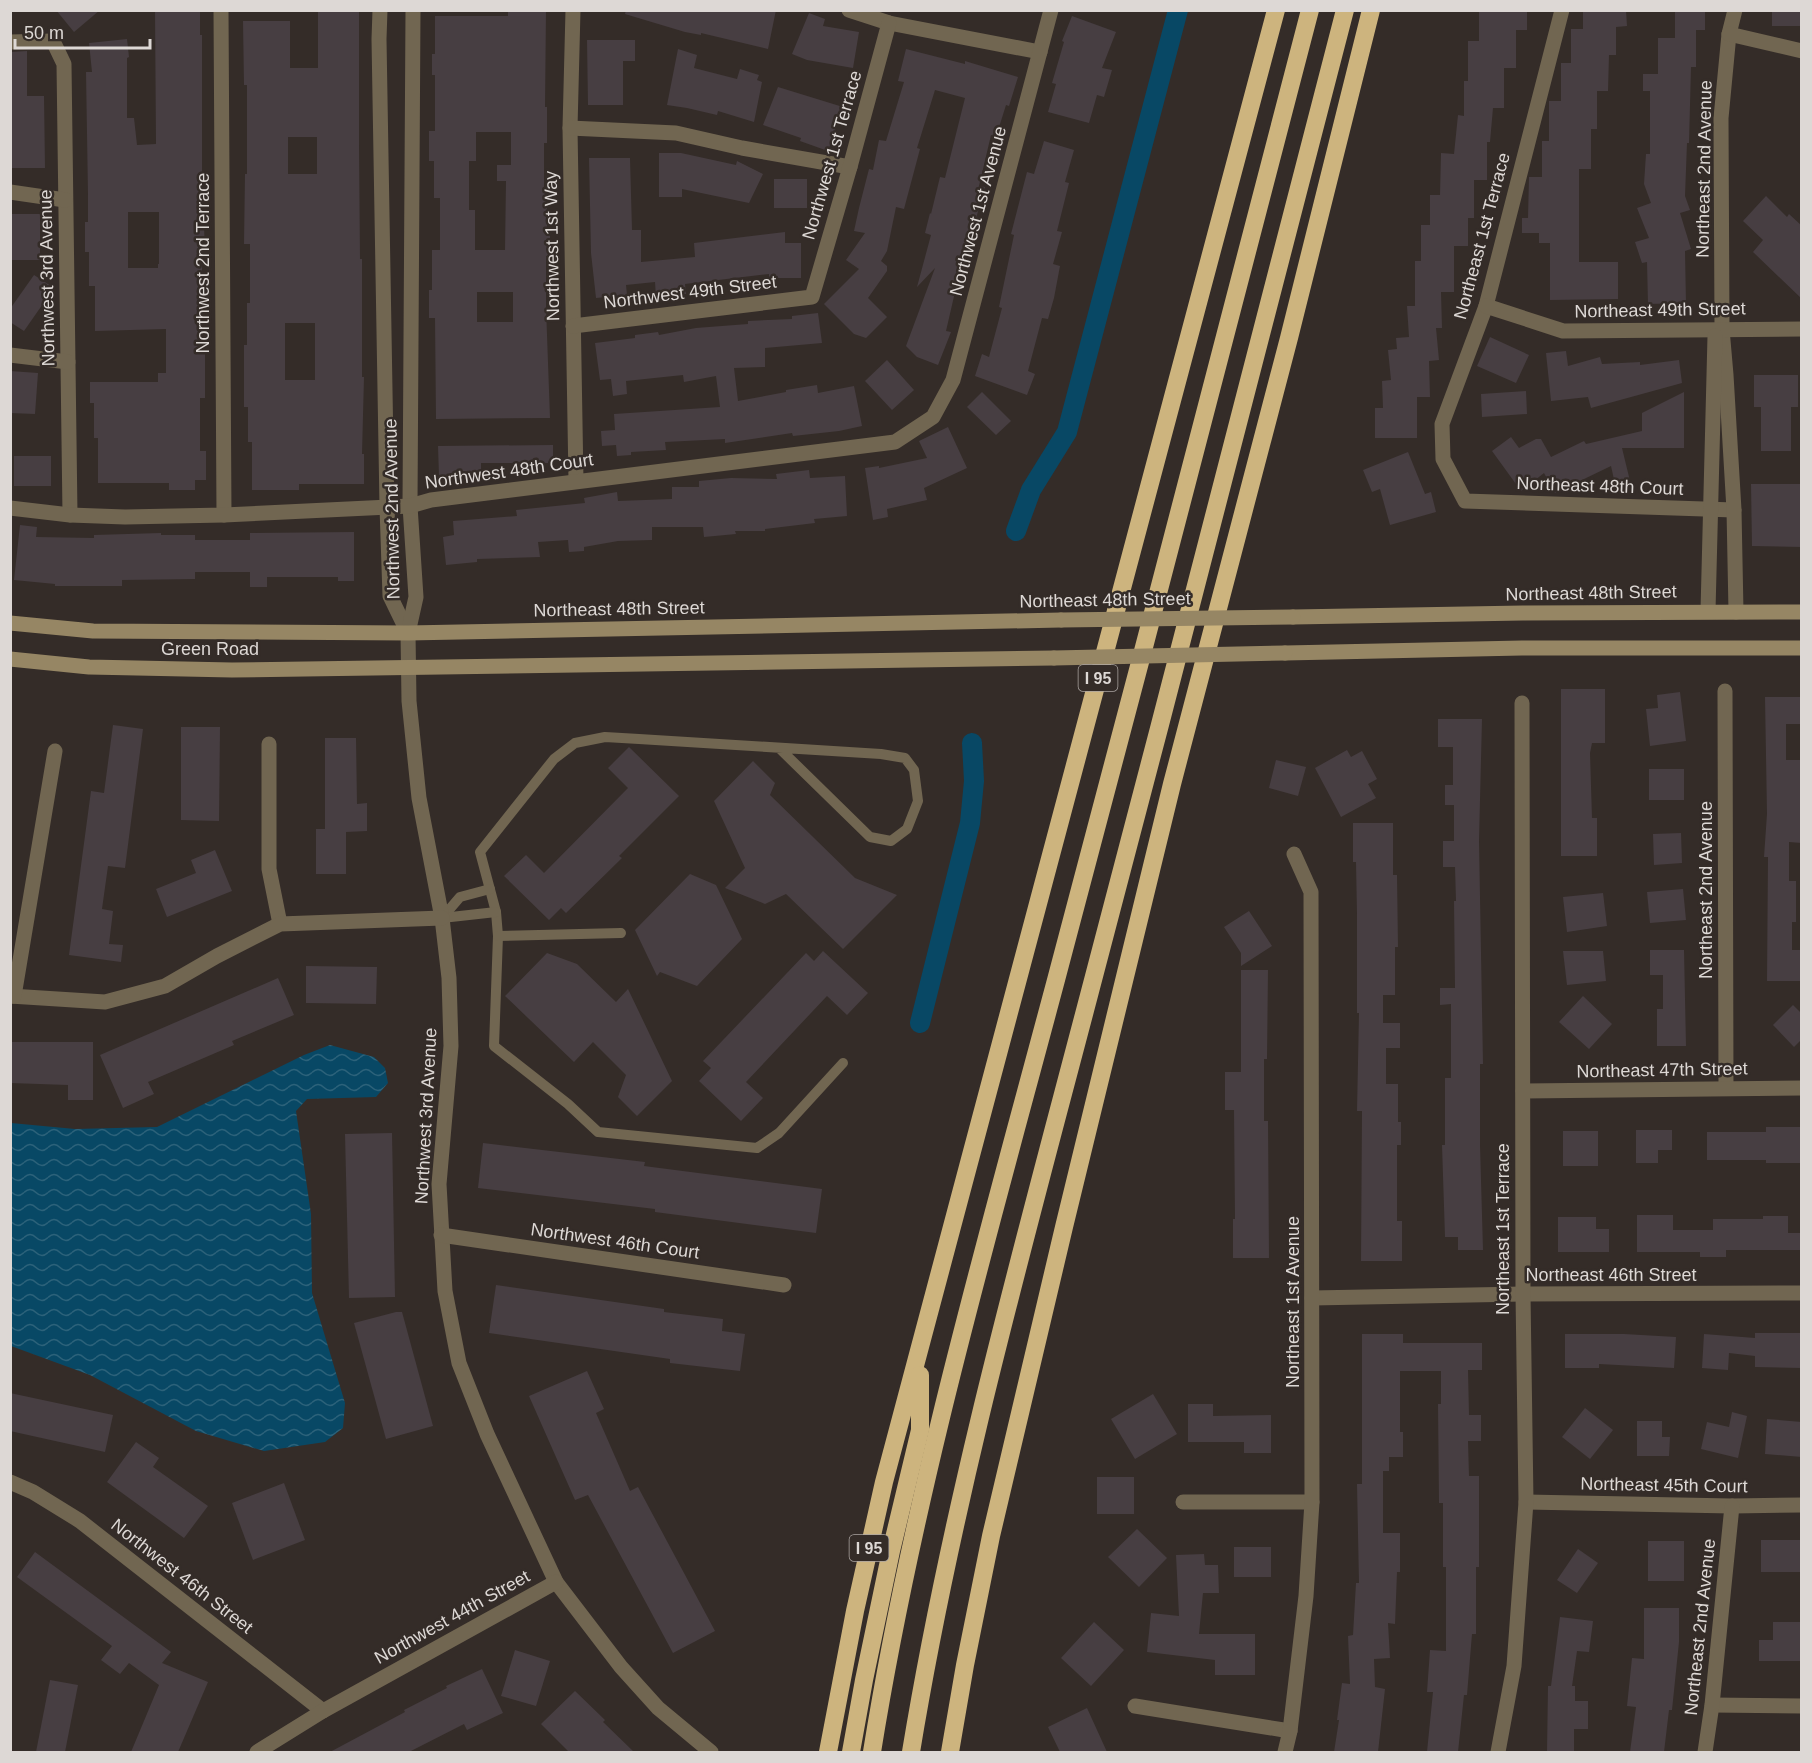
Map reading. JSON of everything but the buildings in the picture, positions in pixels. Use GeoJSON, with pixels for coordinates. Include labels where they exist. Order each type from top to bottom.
{"type":"FeatureCollection","features":[{"type":"Feature","properties":{"kind":"highway","name":"I 95"},"geometry":{"type":"LineString","coordinates":[[828,1752],[869,1546],[920,1346],[1276,10]]}},
{"type":"Feature","properties":{"kind":"highway"},"geometry":{"type":"LineString","coordinates":[[872,1752],[915,1533],[958,1354],[1310,10]]}},
{"type":"Feature","properties":{"kind":"highway"},"geometry":{"type":"LineString","coordinates":[[911,1752],[938,1598],[981,1408],[1345,10]]}},
{"type":"Feature","properties":{"kind":"highway"},"geometry":{"type":"LineString","coordinates":[[950,1752],[964,1665],[991,1536],[1080,1158],[1172,784],[1289,338],[1371,10]]}},
{"type":"Feature","properties":{"kind":"highway"},"geometry":{"type":"LineString","coordinates":[[851,1752],[891,1551],[920,1430],[920,1346]]}},
{"type":"Feature","properties":{"kind":"main road","name":"Northeast 48th Street"},"geometry":{"type":"LineString","coordinates":[[408,633],[1060,620],[1708,611],[1802,612]]}},
{"type":"Feature","properties":{"kind":"main road","name":"Green Road"},"geometry":{"type":"LineString","coordinates":[[10,623],[93,631],[408,633]]}},
{"type":"Feature","properties":{"kind":"main road"},"geometry":{"type":"LineString","coordinates":[[409,667],[1053,658],[1521,648],[1802,648]]}},
{"type":"Feature","properties":{"kind":"main road","name":"Green Road"},"geometry":{"type":"LineString","coordinates":[[10,659],[89,667],[232,670],[409,667]]}},
{"type":"Feature","properties":{"kind":"street","name":"Northwest 2nd Terrace"},"geometry":{"type":"LineString","coordinates":[[221,10],[224,515]]}},
{"type":"Feature","properties":{"kind":"street","name":"Northwest 2nd Avenue"},"geometry":{"type":"LineString","coordinates":[[380,10],[390,596],[408,633]]}},
{"type":"Feature","properties":{"kind":"street","name":"Northwest 2nd Avenue"},"geometry":{"type":"LineString","coordinates":[[408,633],[416,597],[410,506],[412,10]]}},
{"type":"Feature","properties":{"kind":"street","name":"Northwest 1st Way"},"geometry":{"type":"LineString","coordinates":[[573,10],[570,128],[576,481]]}},
{"type":"Feature","properties":{"kind":"street"},"geometry":{"type":"LineString","coordinates":[[849,10],[888,23],[1040,52]]}},
{"type":"Feature","properties":{"kind":"street","name":"Northwest 1st Avenue"},"geometry":{"type":"LineString","coordinates":[[933,417],[953,380],[1051,10]]}},
{"type":"Feature","properties":{"kind":"street","name":"Northeast 1st Terrace"},"geometry":{"type":"LineString","coordinates":[[1465,501],[1443,459],[1442,424],[1486,306],[1562,10]]}},
{"type":"Feature","properties":{"kind":"street","name":"Northeast 2nd Avenue"},"geometry":{"type":"LineString","coordinates":[[1735,10],[1729,34],[1721,118],[1722,329],[1734,510],[1736,612]]}},
{"type":"Feature","properties":{"kind":"street","name":"Northwest 1st Terrace"},"geometry":{"type":"LineString","coordinates":[[812,297],[850,167],[888,23]]}},
{"type":"Feature","properties":{"kind":"street"},"geometry":{"type":"LineString","coordinates":[[1729,34],[1802,51]]}},
{"type":"Feature","properties":{"kind":"street","name":"Northwest 3rd Avenue"},"geometry":{"type":"LineString","coordinates":[[10,42],[53,41],[64,64],[70,515]]}},
{"type":"Feature","properties":{"kind":"street"},"geometry":{"type":"LineString","coordinates":[[570,128],[676,133],[742,148],[850,167]]}},
{"type":"Feature","properties":{"kind":"street"},"geometry":{"type":"LineString","coordinates":[[10,192],[65,200]]}},
{"type":"Feature","properties":{"kind":"street","name":"Northwest 49th Street"},"geometry":{"type":"LineString","coordinates":[[573,326],[812,297]]}},
{"type":"Feature","properties":{"kind":"street","name":"Northeast 49th Street"},"geometry":{"type":"LineString","coordinates":[[1486,306],[1563,331],[1802,328]]}},
{"type":"Feature","properties":{"kind":"street","name":"Northeast 2nd Avenue"},"geometry":{"type":"LineString","coordinates":[[1708,611],[1714,337],[1722,329]]}},
{"type":"Feature","properties":{"kind":"street"},"geometry":{"type":"LineString","coordinates":[[10,355],[68,362]]}},
{"type":"Feature","properties":{"kind":"street","name":"Northwest 48th Court"},"geometry":{"type":"LineString","coordinates":[[10,508],[70,515],[125,517],[224,515],[410,506],[431,500],[895,442],[933,417]]}},
{"type":"Feature","properties":{"kind":"street","name":"Northeast 48th Court"},"geometry":{"type":"LineString","coordinates":[[1465,501],[1734,510]]}},
{"type":"Feature","properties":{"kind":"street","name":"Northwest 3rd Avenue"},"geometry":{"type":"LineString","coordinates":[[408,633],[409,701],[419,798],[442,918],[449,978],[451,1046],[439,1184],[445,1291],[459,1363],[487,1434],[556,1582]]}},
{"type":"Feature","properties":{"kind":"street","name":"Northeast 2nd Avenue"},"geometry":{"type":"LineString","coordinates":[[1725,691],[1726,1088]]}},
{"type":"Feature","properties":{"kind":"street","name":"Northeast 1st Terrace"},"geometry":{"type":"LineString","coordinates":[[1498,1752],[1514,1666],[1526,1502],[1523,1294],[1522,703]]}},
{"type":"Feature","properties":{"kind":"street"},"geometry":{"type":"LineString","coordinates":[[269,744],[269,869],[280,924]]}},
{"type":"Feature","properties":{"kind":"street"},"geometry":{"type":"LineString","coordinates":[[55,751],[12,996],[105,1002],[165,986],[280,924],[442,918]]}},
{"type":"Feature","properties":{"kind":"street","name":"Northeast 1st Avenue"},"geometry":{"type":"LineString","coordinates":[[1285,1752],[1290,1731],[1306,1596],[1312,1502],[1311,892],[1294,854]]}},
{"type":"Feature","properties":{"kind":"street","name":"Northeast 47th Street"},"geometry":{"type":"LineString","coordinates":[[1523,1091],[1802,1088]]}},
{"type":"Feature","properties":{"kind":"street","name":"Northwest 46th Court"},"geometry":{"type":"LineString","coordinates":[[441,1234],[784,1285]]}},
{"type":"Feature","properties":{"kind":"street","name":"Northeast 46th Street"},"geometry":{"type":"LineString","coordinates":[[1312,1298],[1523,1294],[1802,1293]]}},
{"type":"Feature","properties":{"kind":"street","name":"Northwest 46th Street"},"geometry":{"type":"LineString","coordinates":[[10,1482],[33,1492],[80,1521],[323,1711]]}},
{"type":"Feature","properties":{"kind":"street"},"geometry":{"type":"LineString","coordinates":[[1184,1502],[1312,1502]]}},
{"type":"Feature","properties":{"kind":"street","name":"Northeast 45th Court"},"geometry":{"type":"LineString","coordinates":[[1526,1502],[1802,1505]]}},
{"type":"Feature","properties":{"kind":"street","name":"Northeast 2nd Avenue"},"geometry":{"type":"LineString","coordinates":[[1705,1752],[1712,1705],[1732,1506]]}},
{"type":"Feature","properties":{"kind":"street","name":"Northwest 44th Street"},"geometry":{"type":"LineString","coordinates":[[323,1711],[556,1582],[621,1667],[658,1708],[711,1752]]}},
{"type":"Feature","properties":{"kind":"street"},"geometry":{"type":"LineString","coordinates":[[1712,1705],[1802,1706]]}},
{"type":"Feature","properties":{"kind":"street"},"geometry":{"type":"LineString","coordinates":[[1135,1707],[1290,1731]]}},
{"type":"Feature","properties":{"kind":"street"},"geometry":{"type":"LineString","coordinates":[[257,1752],[323,1711]]}},
{"type":"Feature","properties":{"kind":"lane"},"geometry":{"type":"LineString","coordinates":[[779,748],[870,837],[891,841],[907,829],[918,801],[914,770],[905,758],[881,754],[754,745],[605,738],[575,743],[554,759],[480,852],[496,912],[498,936],[494,1046],[568,1104],[598,1132],[758,1148],[778,1133],[843,1064]]}},
{"type":"Feature","properties":{"kind":"lane"},"geometry":{"type":"LineString","coordinates":[[442,918],[460,897],[490,889]]}},
{"type":"Feature","properties":{"kind":"lane"},"geometry":{"type":"LineString","coordinates":[[442,918],[496,912]]}},
{"type":"Feature","properties":{"kind":"lane"},"geometry":{"type":"LineString","coordinates":[[498,936],[621,933]]}},
{"type":"Feature","properties":{"kind":"water"},"geometry":{"type":"Polygon","coordinates":[[[330,1045],[374,1057],[385,1068],[388,1083],[376,1097],[307,1099],[296,1111],[311,1214],[312,1293],[345,1403],[343,1428],[325,1442],[264,1451],[196,1431],[90,1375],[11,1346],[11,1123],[75,1129],[157,1127],[304,1055],[330,1045]]]}},
{"type":"Feature","properties":{"kind":"waterway"},"geometry":{"type":"LineString","coordinates":[[1016,531],[1031,490],[1067,432],[1178,10]]}},
{"type":"Feature","properties":{"kind":"waterway"},"geometry":{"type":"LineString","coordinates":[[920,1023],[970,823],[974,781],[972,743]]}}]}
